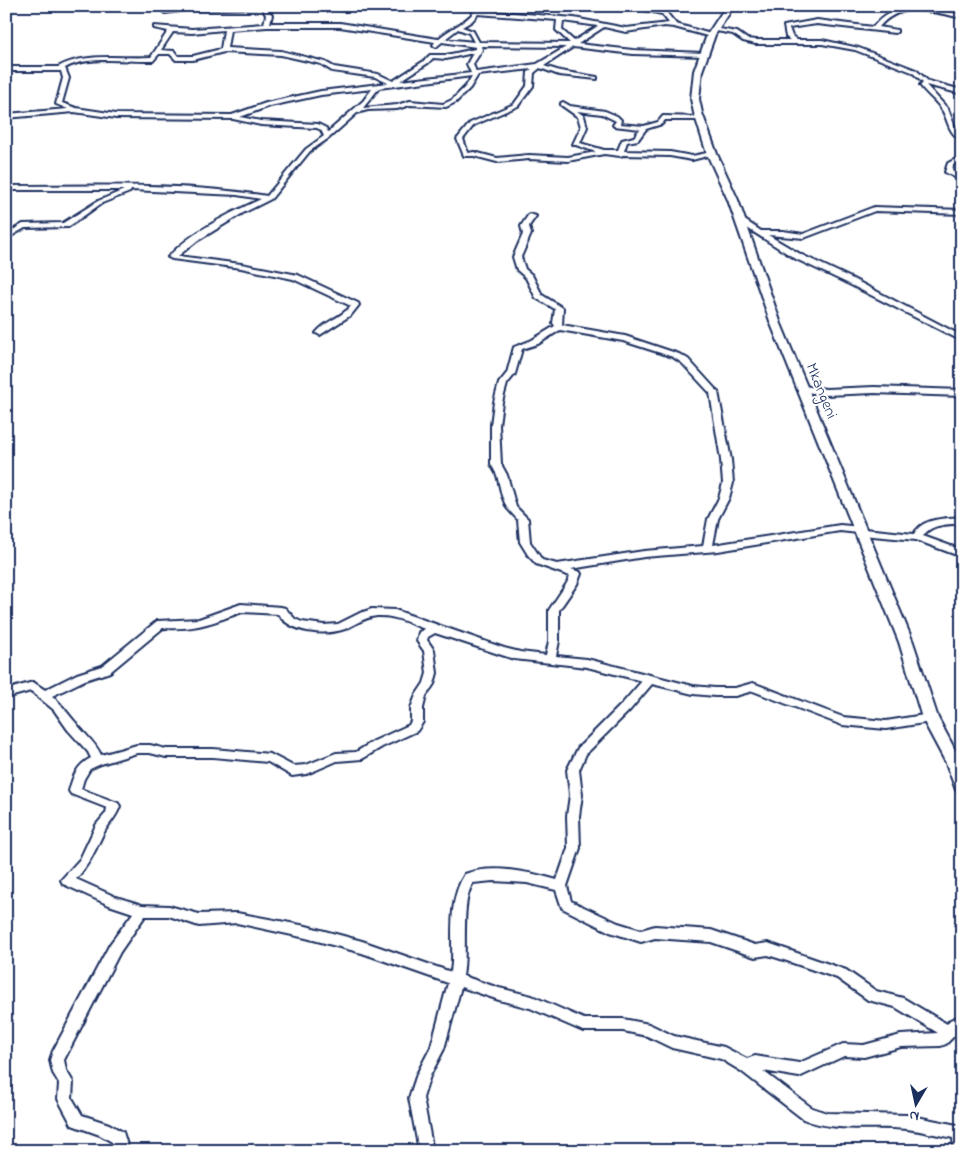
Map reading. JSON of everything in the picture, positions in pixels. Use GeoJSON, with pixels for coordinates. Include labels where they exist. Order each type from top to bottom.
{"type":"FeatureCollection","features":[{"type":"Feature","properties":{"kind":"street"},"geometry":{"type":"LineString","coordinates":[[6,10],[14,6]]}},
{"type":"Feature","properties":{"kind":"street"},"geometry":{"type":"LineString","coordinates":[[165,11],[256,6]]}},
{"type":"Feature","properties":{"kind":"street"},"geometry":{"type":"LineString","coordinates":[[264,6],[269,15],[267,26]]}},
{"type":"Feature","properties":{"kind":"street"},"geometry":{"type":"LineString","coordinates":[[326,6],[344,9]]}},
{"type":"Feature","properties":{"kind":"street"},"geometry":{"type":"LineString","coordinates":[[466,7],[490,6]]}},
{"type":"Feature","properties":{"kind":"street"},"geometry":{"type":"LineString","coordinates":[[628,6],[664,13],[674,25]]}},
{"type":"Feature","properties":{"kind":"street","name":"Mkangeni"},"geometry":{"type":"LineString","coordinates":[[730,6],[713,32],[696,78],[695,99],[699,118],[740,221],[776,324],[906,642],[930,718],[958,762],[962,786]]}},
{"type":"Feature","properties":{"kind":"street"},"geometry":{"type":"LineString","coordinates":[[466,7],[477,12],[560,19],[626,30],[674,25],[713,32],[735,33],[744,40],[756,42],[795,41],[829,43],[857,49],[914,71],[926,82],[962,92]]}},
{"type":"Feature","properties":{"kind":"street"},"geometry":{"type":"LineString","coordinates":[[875,28],[896,11],[918,9],[962,16]]}},
{"type":"Feature","properties":{"kind":"street"},"geometry":{"type":"LineString","coordinates":[[432,56],[429,54],[447,33],[470,20],[477,12]]}},
{"type":"Feature","properties":{"kind":"street"},"geometry":{"type":"LineString","coordinates":[[560,19],[559,30],[575,45]]}},
{"type":"Feature","properties":{"kind":"street"},"geometry":{"type":"LineString","coordinates":[[795,41],[788,35],[786,27],[817,22],[895,31]]}},
{"type":"Feature","properties":{"kind":"street"},"geometry":{"type":"LineString","coordinates":[[156,27],[171,30],[267,26],[348,26],[373,32],[479,47],[575,45],[633,52],[703,55]]}},
{"type":"Feature","properties":{"kind":"street"},"geometry":{"type":"LineString","coordinates":[[602,26],[531,72],[530,86],[516,105],[472,124],[460,142],[466,155],[474,154],[497,160],[529,158],[568,159],[604,152]]}},
{"type":"Feature","properties":{"kind":"street"},"geometry":{"type":"LineString","coordinates":[[224,50],[227,28]]}},
{"type":"Feature","properties":{"kind":"street"},"geometry":{"type":"LineString","coordinates":[[457,28],[471,32],[479,47]]}},
{"type":"Feature","properties":{"kind":"street"},"geometry":{"type":"LineString","coordinates":[[59,69],[66,63],[153,59],[171,30]]}},
{"type":"Feature","properties":{"kind":"street"},"geometry":{"type":"LineString","coordinates":[[393,83],[426,62],[432,56],[446,57],[479,47]]}},
{"type":"Feature","properties":{"kind":"street"},"geometry":{"type":"LineString","coordinates":[[475,76],[470,64],[479,47]]}},
{"type":"Feature","properties":{"kind":"street"},"geometry":{"type":"LineString","coordinates":[[158,52],[172,52],[176,58],[193,58],[224,50],[280,53],[323,63],[332,68],[376,75],[393,83]]}},
{"type":"Feature","properties":{"kind":"street"},"geometry":{"type":"LineString","coordinates":[[233,116],[286,99],[393,83],[475,76],[506,69],[539,66],[558,73],[595,78]]}},
{"type":"Feature","properties":{"kind":"street"},"geometry":{"type":"LineString","coordinates":[[6,69],[63,69],[66,78],[59,104],[89,112]]}},
{"type":"Feature","properties":{"kind":"street"},"geometry":{"type":"LineString","coordinates":[[354,112],[368,108],[397,107],[410,103],[444,106],[454,100],[468,87],[475,76]]}},
{"type":"Feature","properties":{"kind":"street"},"geometry":{"type":"LineString","coordinates":[[926,82],[923,85],[927,92],[942,105],[950,125],[961,138]]}},
{"type":"Feature","properties":{"kind":"street"},"geometry":{"type":"LineString","coordinates":[[320,333],[324,327],[352,310],[355,305],[295,277],[241,266],[172,257],[194,239],[240,211],[269,198],[308,150],[327,137],[365,102],[377,86]]}},
{"type":"Feature","properties":{"kind":"street"},"geometry":{"type":"LineString","coordinates":[[563,104],[581,116],[584,127],[576,144],[604,152],[620,154],[670,154],[692,158],[712,154]]}},
{"type":"Feature","properties":{"kind":"street"},"geometry":{"type":"LineString","coordinates":[[570,108],[601,112],[617,118],[619,121],[616,125],[644,128],[660,123],[664,118],[670,117],[687,120],[699,118]]}},
{"type":"Feature","properties":{"kind":"street"},"geometry":{"type":"LineString","coordinates":[[6,116],[55,111],[126,116],[233,116],[254,122],[318,126],[324,129],[327,137]]}},
{"type":"Feature","properties":{"kind":"street"},"geometry":{"type":"LineString","coordinates":[[620,154],[624,141],[636,139],[644,128]]}},
{"type":"Feature","properties":{"kind":"street"},"geometry":{"type":"LineString","coordinates":[[962,158],[950,164],[948,172],[962,179]]}},
{"type":"Feature","properties":{"kind":"street"},"geometry":{"type":"LineString","coordinates":[[6,188],[133,188],[237,193],[269,198]]}},
{"type":"Feature","properties":{"kind":"street"},"geometry":{"type":"LineString","coordinates":[[6,237],[23,226],[65,225],[100,202],[133,188]]}},
{"type":"Feature","properties":{"kind":"street"},"geometry":{"type":"LineString","coordinates":[[762,234],[783,233],[804,236],[874,209],[962,212]]}},
{"type":"Feature","properties":{"kind":"street"},"geometry":{"type":"LineString","coordinates":[[532,216],[525,226],[527,234],[518,253],[518,261],[521,270],[529,277],[539,296],[559,308],[557,323],[559,326]]}},
{"type":"Feature","properties":{"kind":"street"},"geometry":{"type":"LineString","coordinates":[[740,221],[799,257],[843,277],[962,339]]}},
{"type":"Feature","properties":{"kind":"street"},"geometry":{"type":"LineString","coordinates":[[550,659],[554,641],[554,610],[572,584],[576,574],[560,567],[539,562],[525,542],[523,519],[512,508],[502,475],[496,464],[494,425],[501,388],[511,374],[518,347],[535,342],[559,326],[625,338],[684,360],[714,392],[726,460],[728,483],[724,498],[713,518],[708,548]]}},
{"type":"Feature","properties":{"kind":"street"},"geometry":{"type":"LineString","coordinates":[[803,389],[826,392],[874,390],[962,393]]}},
{"type":"Feature","properties":{"kind":"street"},"geometry":{"type":"LineString","coordinates":[[917,537],[918,533],[936,522],[962,520]]}},
{"type":"Feature","properties":{"kind":"street"},"geometry":{"type":"LineString","coordinates":[[560,567],[636,555],[718,548],[840,528],[917,537],[962,554]]}},
{"type":"Feature","properties":{"kind":"street"},"geometry":{"type":"LineString","coordinates":[[45,696],[53,689],[106,669],[161,624],[200,623],[241,608],[281,611],[283,617],[294,624],[321,628],[337,627],[366,614],[384,612],[405,616],[433,629],[525,657],[585,662],[679,688],[728,692],[744,691],[753,687],[842,721],[886,725],[930,718]]}},
{"type":"Feature","properties":{"kind":"street"},"geometry":{"type":"LineString","coordinates":[[433,629],[423,635],[422,641],[429,650],[432,673],[429,684],[421,695],[417,708],[417,722],[413,728],[378,744],[358,756],[336,757],[307,769],[292,771],[270,758],[242,754],[166,753],[150,749],[137,750],[98,760],[86,766],[78,778],[75,790],[114,806],[111,815],[100,828],[84,862],[67,880],[113,901],[142,910],[169,911],[199,920],[237,918],[306,932],[362,947],[456,981],[532,1002],[583,1025],[623,1024],[649,1030],[672,1042],[724,1053],[746,1066],[808,1114],[827,1120],[907,1122],[961,1133],[961,1151]]}},
{"type":"Feature","properties":{"kind":"street"},"geometry":{"type":"LineString","coordinates":[[649,680],[582,751],[573,770],[576,795],[573,816],[574,848],[561,886],[566,904],[615,928],[641,936],[655,932],[710,936],[755,952],[768,949],[786,955],[841,974],[873,996],[898,1002],[948,1032]]}},
{"type":"Feature","properties":{"kind":"street"},"geometry":{"type":"LineString","coordinates":[[6,694],[33,686],[58,706],[72,728],[93,750],[98,760]]}},
{"type":"Feature","properties":{"kind":"street"},"geometry":{"type":"LineString","coordinates":[[426,1151],[416,1098],[424,1074],[437,1049],[456,981],[459,962],[460,904],[463,887],[469,878],[488,875],[518,876],[561,886]]}},
{"type":"Feature","properties":{"kind":"street"},"geometry":{"type":"LineString","coordinates":[[122,1151],[118,1137],[104,1129],[77,1120],[65,1099],[66,1082],[57,1060],[60,1050],[111,956],[142,910]]}},
{"type":"Feature","properties":{"kind":"street"},"geometry":{"type":"LineString","coordinates":[[746,1066],[755,1063],[799,1070],[843,1050],[864,1052],[901,1042],[941,1040],[955,1024],[962,1021]]}}]}
